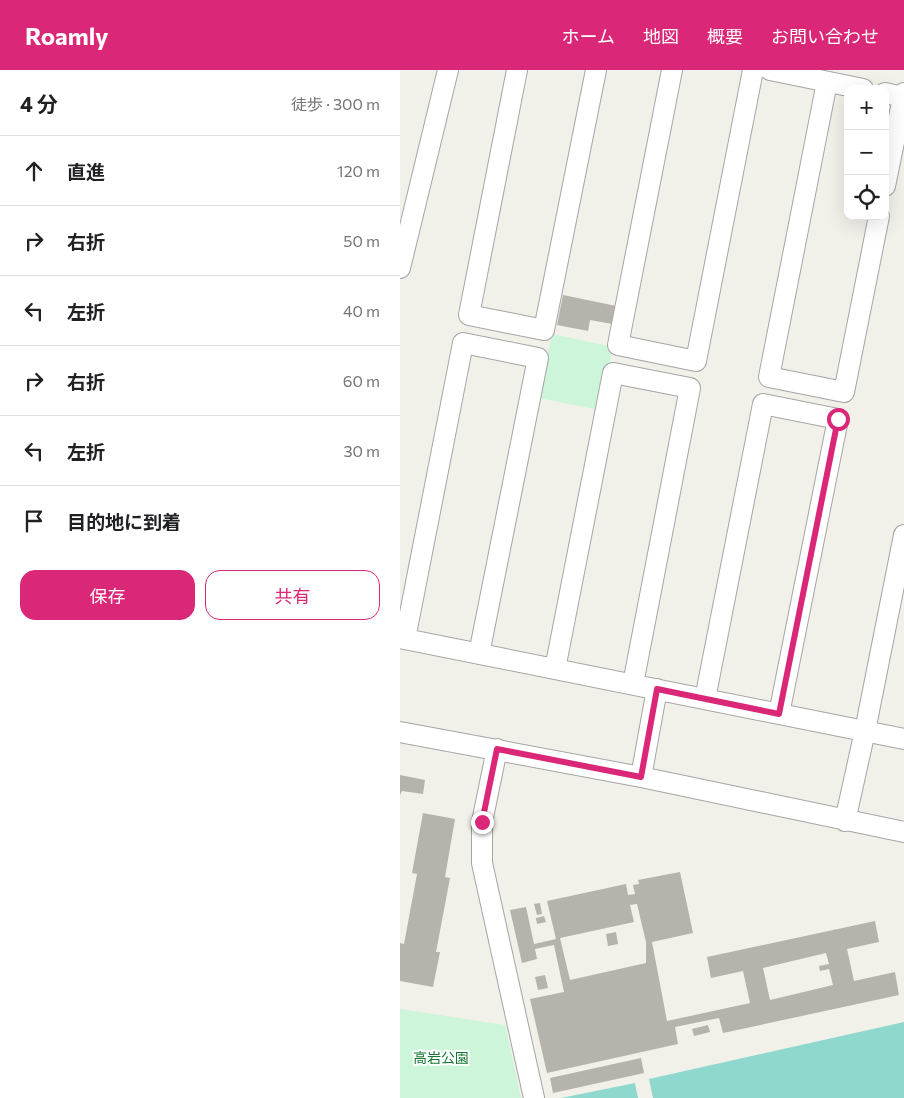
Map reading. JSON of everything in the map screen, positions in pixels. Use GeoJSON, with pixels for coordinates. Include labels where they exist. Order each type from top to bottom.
{"type":"FeatureCollection","features":[{"type":"Feature","properties":{"kind":"street"},"geometry":{"type":"LineString","coordinates":[[400,268],[448,70]]}},
{"type":"Feature","properties":{"kind":"street"},"geometry":{"type":"LineString","coordinates":[[516,70],[469,315],[544,330],[596,70]]}},
{"type":"Feature","properties":{"kind":"street"},"geometry":{"type":"LineString","coordinates":[[672,70],[618,345],[696,361],[753,70]]}},
{"type":"Feature","properties":{"kind":"street"},"geometry":{"type":"LineString","coordinates":[[770,70],[844,85]]}},
{"type":"Feature","properties":{"kind":"street"},"geometry":{"type":"LineString","coordinates":[[827,82],[769,377],[844,392],[878,220]]}},
{"type":"Feature","properties":{"kind":"street"},"geometry":{"type":"LineString","coordinates":[[887,175],[898,94]]}},
{"type":"Feature","properties":{"kind":"street"},"geometry":{"type":"LineString","coordinates":[[479,654],[538,358],[463,343],[403,638],[479,654],[904,739]]}},
{"type":"Feature","properties":{"kind":"street"},"geometry":{"type":"LineString","coordinates":[[555,669],[613,373],[681,386],[690,388],[633,684]]}},
{"type":"Feature","properties":{"kind":"street"},"geometry":{"type":"LineString","coordinates":[[706,699],[764,404],[838,419],[779,714]]}},
{"type":"Feature","properties":{"kind":"street"},"geometry":{"type":"LineString","coordinates":[[845,820],[865,731],[904,535]]}},
{"type":"Feature","properties":{"kind":"street"},"geometry":{"type":"LineString","coordinates":[[641,777],[657,689]]}},
{"type":"Feature","properties":{"kind":"street"},"geometry":{"type":"LineString","coordinates":[[400,732],[641,777],[904,832]]}},
{"type":"Feature","properties":{"kind":"street"},"geometry":{"type":"LineString","coordinates":[[497,749],[482,822],[482,863],[534,1098]]}},
{"type":"Feature","properties":{"kind":"green space"},"geometry":{"type":"Polygon","coordinates":[[[552,334],[613,347],[600,410],[539,398],[552,334]]]}},
{"type":"Feature","properties":{"kind":"green space","name":"高岩公園"},"geometry":{"type":"Polygon","coordinates":[[[400,1009],[505,1025],[521,1098],[400,1098],[400,1009]]]}},
{"type":"Feature","properties":{"kind":"shaded area"},"geometry":{"type":"Polygon","coordinates":[[[904,1022],[904,1098],[653,1098],[649,1079],[904,1022]]]}},
{"type":"Feature","properties":{"kind":"shaded area"},"geometry":{"type":"Polygon","coordinates":[[[635,1083],[638,1098],[561,1098],[635,1083]]]}},
{"type":"Feature","properties":{"kind":"building"},"geometry":{"type":"Polygon","coordinates":[[[563,295],[621,307],[618,325],[590,320],[588,331],[557,325],[563,295]]]}},
{"type":"Feature","properties":{"kind":"building"},"geometry":{"type":"Polygon","coordinates":[[[400,775],[425,780],[423,794],[402,791],[400,795],[400,775]]]}},
{"type":"Feature","properties":{"kind":"building"},"geometry":{"type":"Polygon","coordinates":[[[423,813],[455,819],[445,877],[450,878],[436,952],[440,952],[433,987],[400,981],[400,943],[404,944],[417,874],[412,873],[423,813]]]}},
{"type":"Feature","properties":{"kind":"building"},"geometry":{"type":"Polygon","coordinates":[[[680,872],[693,933],[652,942],[667,1021],[750,1003],[743,971],[711,978],[707,957],[875,921],[879,942],[847,949],[854,981],[895,972],[899,995],[723,1033],[719,1018],[675,1027],[678,1044],[547,1073],[530,999],[564,992],[554,945],[535,949],[537,959],[522,963],[510,910],[526,907],[534,944],[556,939],[547,901],[626,884],[628,895],[635,894],[633,885],[639,884],[638,880],[680,872]],[[637,904],[630,905],[634,922],[560,938],[570,980],[646,963],[646,942],[637,904]],[[826,953],[763,968],[770,1000],[833,985],[829,969],[820,971],[819,966],[829,964],[826,953]]]}},
{"type":"Feature","properties":{"kind":"building"},"geometry":{"type":"Polygon","coordinates":[[[540,903],[542,914],[537,915],[534,904],[540,903]]]}},
{"type":"Feature","properties":{"kind":"building"},"geometry":{"type":"Polygon","coordinates":[[[544,916],[546,922],[537,924],[536,918],[544,916]]]}},
{"type":"Feature","properties":{"kind":"building"},"geometry":{"type":"Polygon","coordinates":[[[616,932],[618,944],[608,946],[606,934],[616,932]]]}},
{"type":"Feature","properties":{"kind":"building"},"geometry":{"type":"Polygon","coordinates":[[[545,975],[548,988],[538,990],[535,977],[545,975]]]}},
{"type":"Feature","properties":{"kind":"building"},"geometry":{"type":"Polygon","coordinates":[[[708,1025],[710,1032],[694,1036],[692,1029],[708,1025]]]}},
{"type":"Feature","properties":{"kind":"building"},"geometry":{"type":"Polygon","coordinates":[[[641,1058],[644,1073],[553,1093],[550,1078],[641,1058]]]}},
{"type":"Feature","properties":{"kind":"route"},"geometry":{"type":"LineString","coordinates":[[482,822],[497,749],[641,777],[657,689],[779,714],[838,419]]}}]}
